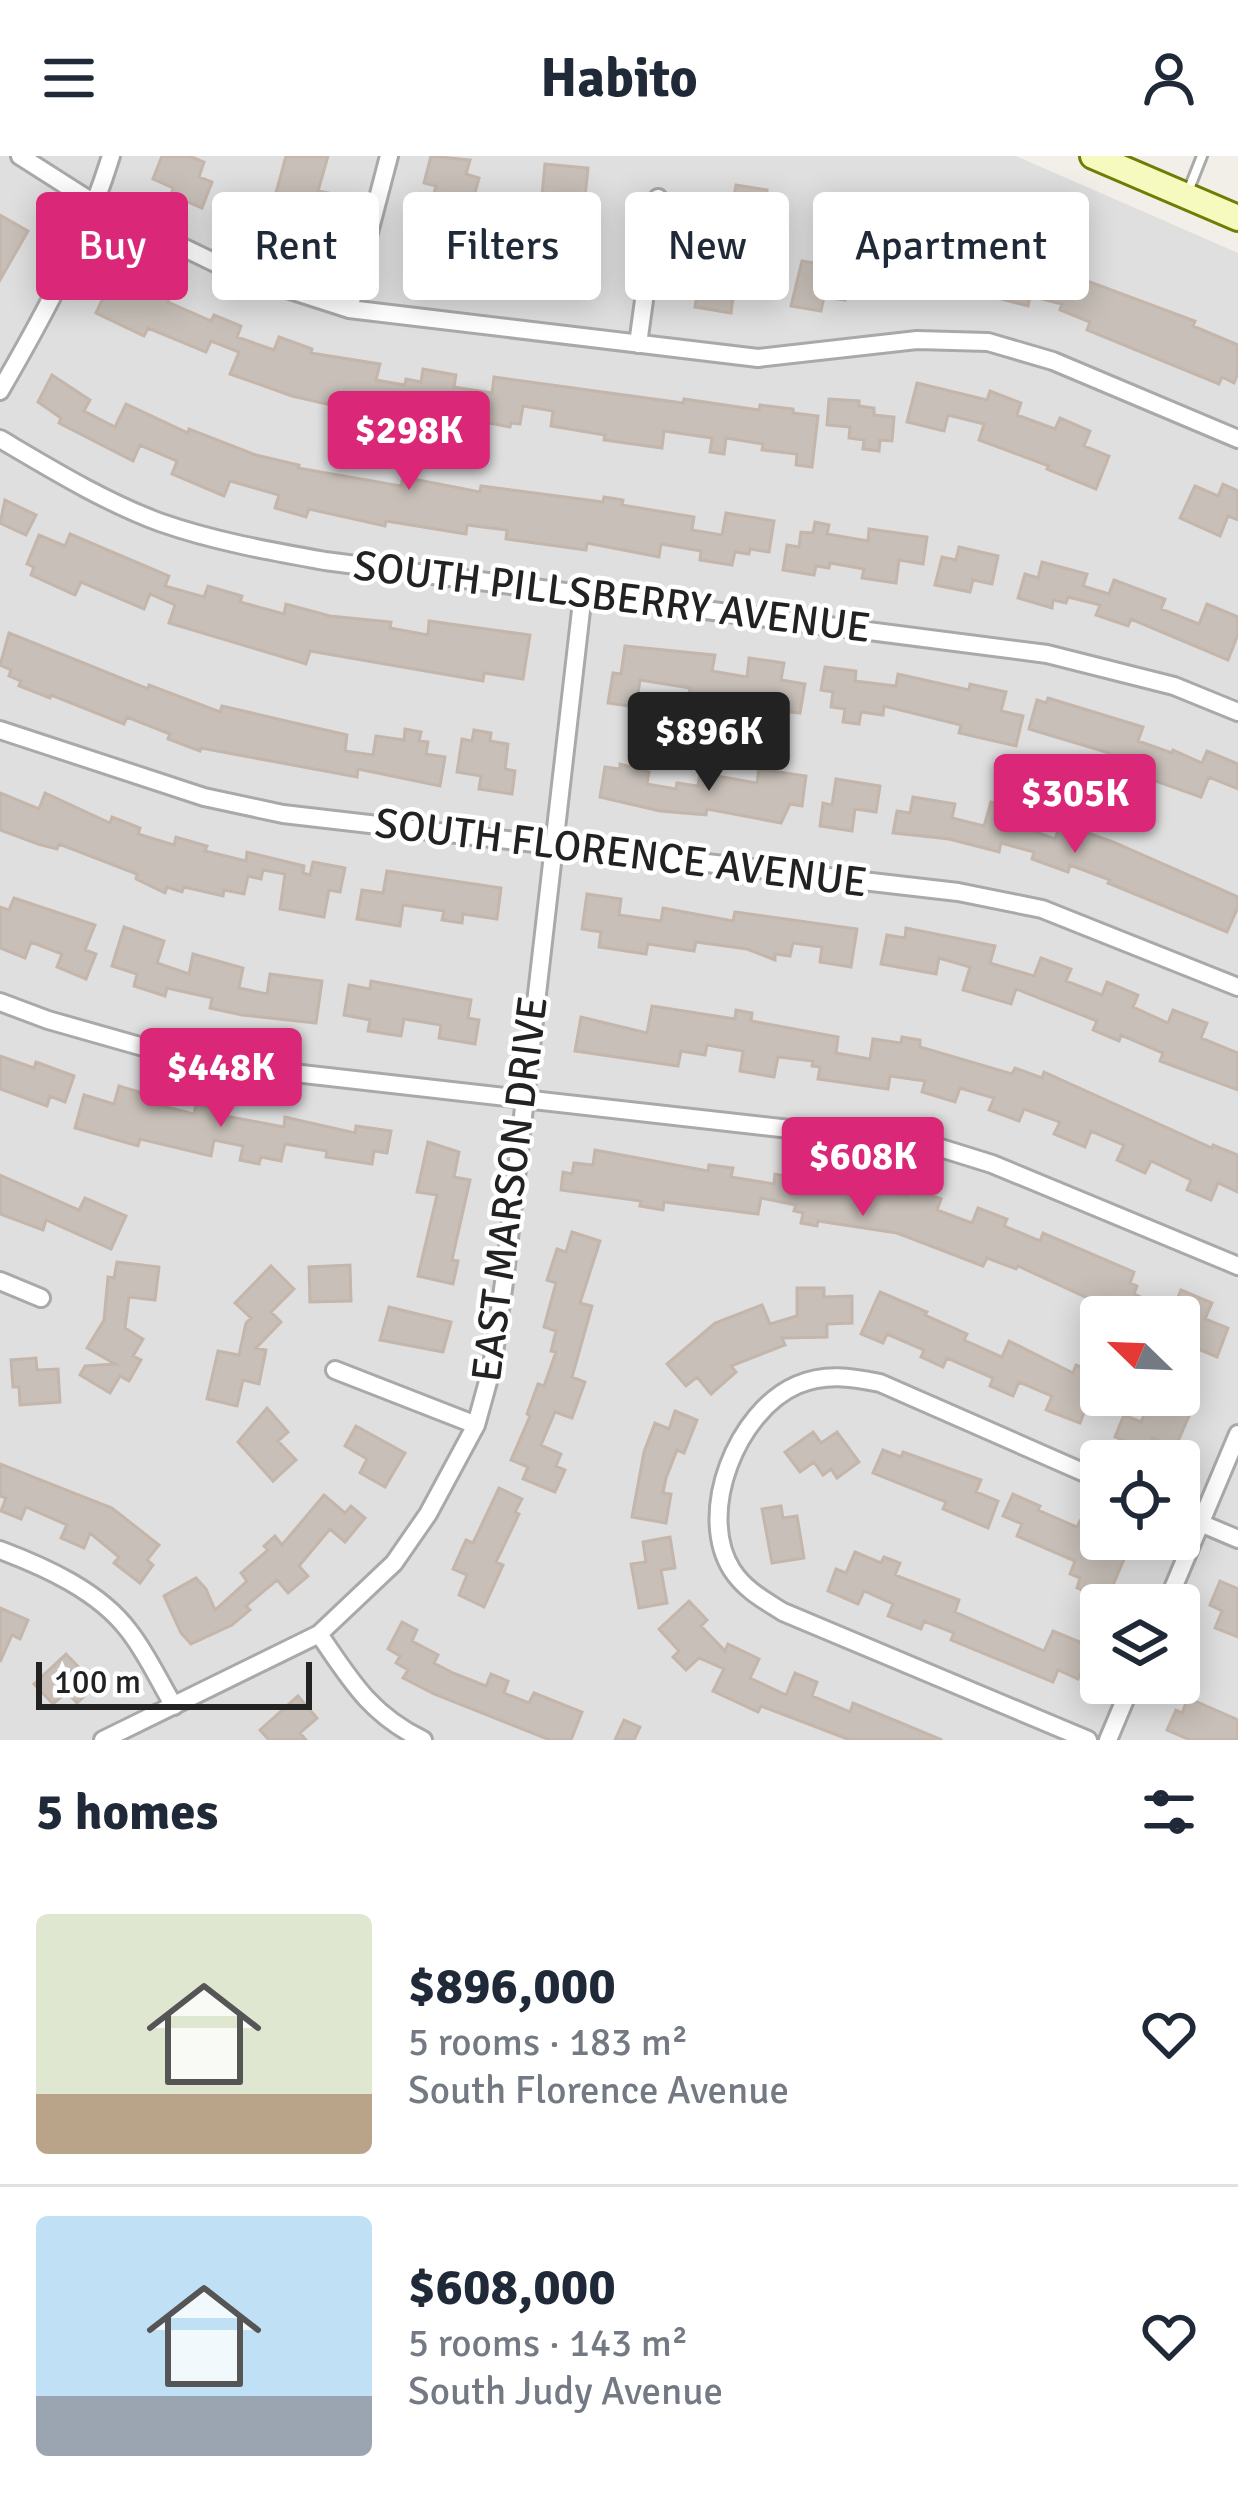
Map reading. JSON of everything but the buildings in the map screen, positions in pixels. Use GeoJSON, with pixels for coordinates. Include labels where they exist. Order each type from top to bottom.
{"type":"FeatureCollection","features":[{"type":"Feature","properties":{"kind":"main road"},"geometry":{"type":"LineString","coordinates":[[1093,156],[1238,218]]}},
{"type":"Feature","properties":{"kind":"street"},"geometry":{"type":"LineString","coordinates":[[20,156],[79,192]]}},
{"type":"Feature","properties":{"kind":"street"},"geometry":{"type":"LineString","coordinates":[[100,192],[111,156]]}},
{"type":"Feature","properties":{"kind":"street"},"geometry":{"type":"LineString","coordinates":[[349,309],[389,156]]}},
{"type":"Feature","properties":{"kind":"street"},"geometry":{"type":"LineString","coordinates":[[188,249],[234,272],[349,309],[758,358],[917,340],[988,342],[1053,361],[1238,440]]}},
{"type":"Feature","properties":{"kind":"street"},"geometry":{"type":"LineString","coordinates":[[0,391],[51,300]]}},
{"type":"Feature","properties":{"kind":"street"},"geometry":{"type":"LineString","coordinates":[[638,344],[644,300]]}},
{"type":"Feature","properties":{"kind":"street","name":"SOUTH PILLSBERRY AVENUE"},"geometry":{"type":"LineString","coordinates":[[0,439],[70,481],[159,521],[242,546],[325,561],[1046,654],[1174,686],[1238,712]]}},
{"type":"Feature","properties":{"kind":"street","name":"EAST MARSON DRIVE"},"geometry":{"type":"LineString","coordinates":[[103,1740],[319,1634],[394,1563],[428,1514],[476,1425],[492,1367],[504,1282],[583,593]]}},
{"type":"Feature","properties":{"kind":"street","name":"SOUTH FLORENCE AVENUE"},"geometry":{"type":"LineString","coordinates":[[0,730],[204,797],[284,814],[958,892],[1042,909],[1238,987]]}},
{"type":"Feature","properties":{"kind":"street"},"geometry":{"type":"LineString","coordinates":[[0,1001],[66,1026],[196,1062],[932,1145],[992,1164],[1238,1266]]}},
{"type":"Feature","properties":{"kind":"street"},"geometry":{"type":"LineString","coordinates":[[0,1281],[41,1298]]}},
{"type":"Feature","properties":{"kind":"street"},"geometry":{"type":"LineString","coordinates":[[335,1370],[476,1425]]}},
{"type":"Feature","properties":{"kind":"street"},"geometry":{"type":"LineString","coordinates":[[1080,1471],[880,1383],[827,1377],[798,1384],[775,1397],[754,1420],[733,1459],[717,1507],[718,1529],[732,1570],[751,1592],[782,1612],[1088,1740]]}},
{"type":"Feature","properties":{"kind":"street"},"geometry":{"type":"LineString","coordinates":[[1175,1584],[1238,1434]]}},
{"type":"Feature","properties":{"kind":"street"},"geometry":{"type":"LineString","coordinates":[[1201,1524],[1238,1539]]}},
{"type":"Feature","properties":{"kind":"street"},"geometry":{"type":"LineString","coordinates":[[0,1550],[46,1569],[115,1615],[174,1706]]}},
{"type":"Feature","properties":{"kind":"street"},"geometry":{"type":"LineString","coordinates":[[319,1634],[365,1701],[392,1725],[423,1740]]}},
{"type":"Feature","properties":{"kind":"street"},"geometry":{"type":"LineString","coordinates":[[1108,1740],[1123,1704]]}},
{"type":"Feature","properties":{"kind":"lane"},"geometry":{"type":"LineString","coordinates":[[1186,196],[1202,156]]}},
{"type":"Feature","properties":{"kind":"shaded area"},"geometry":{"type":"Polygon","coordinates":[[[0,156],[1016,156],[1238,253],[1238,1740],[0,1740],[0,156]]]}}]}
